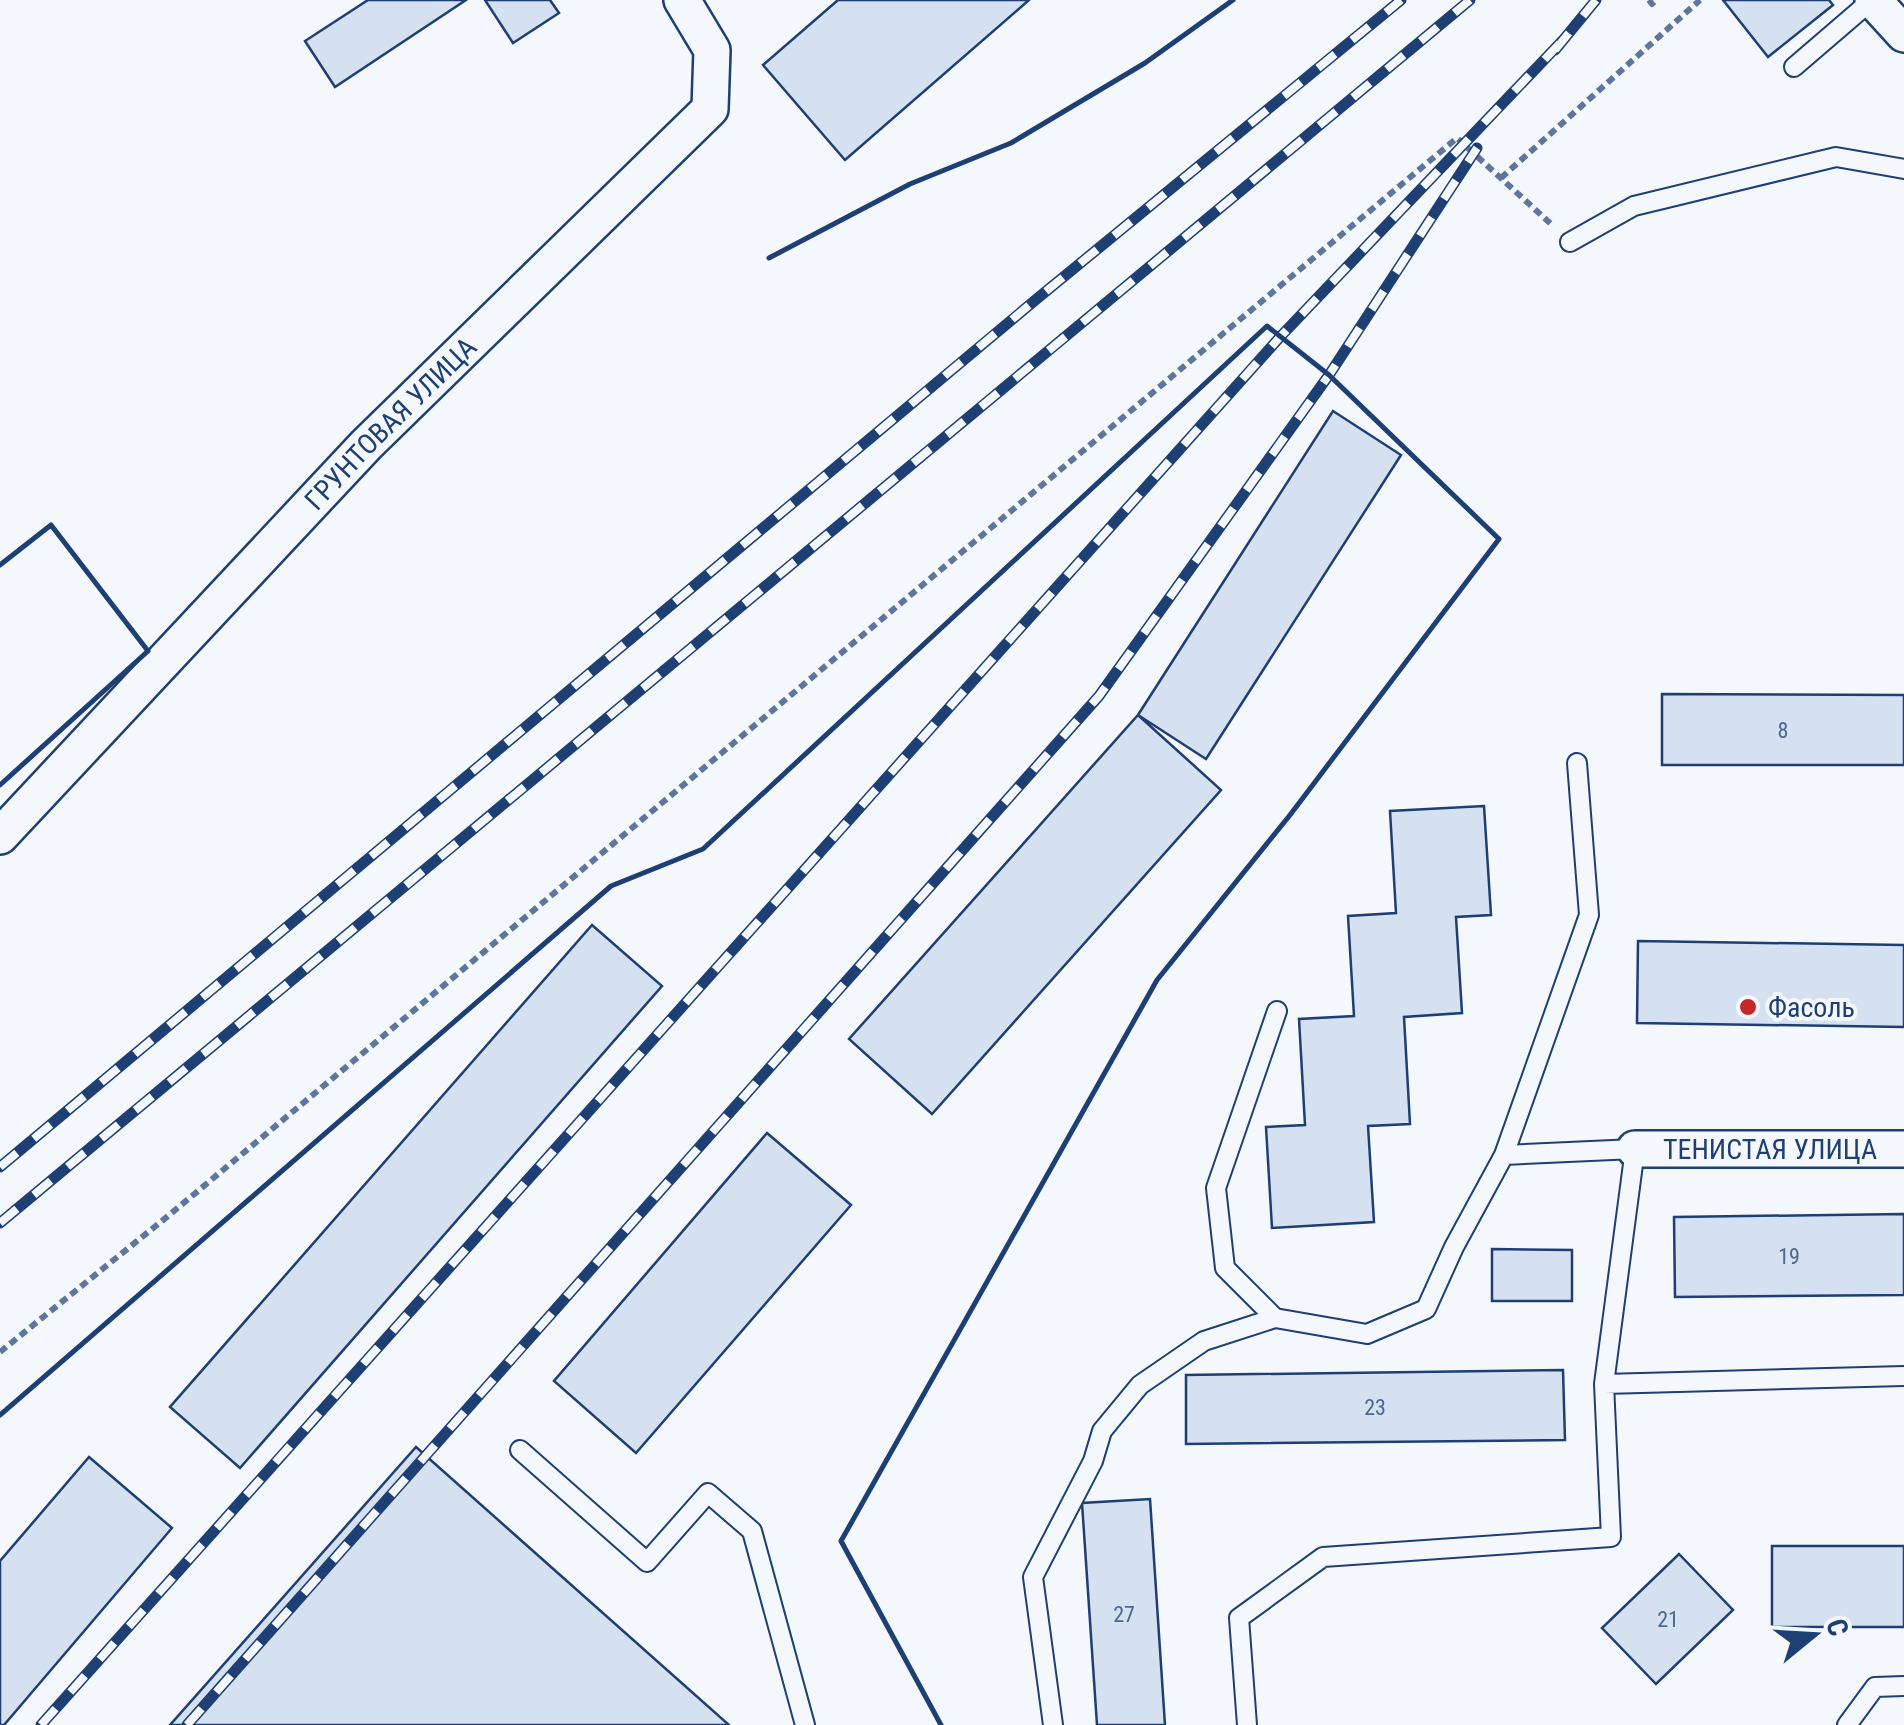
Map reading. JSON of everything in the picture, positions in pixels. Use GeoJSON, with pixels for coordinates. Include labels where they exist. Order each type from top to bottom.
{"type":"FeatureCollection","features":[{"type":"Feature","properties":{"kind":"street","name":"ГРУНТОВАЯ УЛИЦА"},"geometry":{"type":"LineString","coordinates":[[0,836],[366,444],[710,109],[712,50],[682,0]]}},
{"type":"Feature","properties":{"kind":"street"},"geometry":{"type":"LineString","coordinates":[[1872,0],[1904,34]]}},
{"type":"Feature","properties":{"kind":"street","name":"ТЕНИСТАЯ УЛИЦА"},"geometry":{"type":"LineString","coordinates":[[1635,1149],[1904,1149]]}},
{"type":"Feature","properties":{"kind":"lane"},"geometry":{"type":"LineString","coordinates":[[1794,67],[1872,0]]}},
{"type":"Feature","properties":{"kind":"lane"},"geometry":{"type":"LineString","coordinates":[[1570,242],[1634,206],[1836,156],[1904,169]]}},
{"type":"Feature","properties":{"kind":"lane"},"geometry":{"type":"LineString","coordinates":[[1053,1725],[1033,1576],[1093,1462],[1102,1431],[1140,1385],[1204,1340],[1275,1318],[1367,1334],[1426,1309],[1454,1247],[1504,1155],[1589,915],[1577,763]]}},
{"type":"Feature","properties":{"kind":"lane"},"geometry":{"type":"LineString","coordinates":[[1275,1318],[1225,1268],[1216,1188],[1278,1011]]}},
{"type":"Feature","properties":{"kind":"lane"},"geometry":{"type":"LineString","coordinates":[[1247,1725],[1239,1618],[1323,1557],[1611,1538],[1604,1384],[1635,1149],[1504,1155]]}},
{"type":"Feature","properties":{"kind":"lane"},"geometry":{"type":"LineString","coordinates":[[1604,1384],[1904,1376]]}},
{"type":"Feature","properties":{"kind":"lane"},"geometry":{"type":"LineString","coordinates":[[520,1450],[647,1562],[708,1493],[752,1531],[805,1725]]}},
{"type":"Feature","properties":{"kind":"lane"},"geometry":{"type":"LineString","coordinates":[[1848,1725],[1875,1687],[1904,1686]]}},
{"type":"Feature","properties":{"kind":"path"},"geometry":{"type":"LineString","coordinates":[[1500,178],[1700,0]]}},
{"type":"Feature","properties":{"kind":"path"},"geometry":{"type":"LineString","coordinates":[[0,1352],[168,1216],[1457,138],[1570,242]]}},
{"type":"Feature","properties":{"kind":"building"},"geometry":{"type":"Polygon","coordinates":[[[368,0],[466,0],[335,87],[305,41],[368,0]]]}},
{"type":"Feature","properties":{"kind":"building"},"geometry":{"type":"Polygon","coordinates":[[[485,0],[550,0],[559,13],[513,43],[485,0]]]}},
{"type":"Feature","properties":{"kind":"building"},"geometry":{"type":"Polygon","coordinates":[[[838,0],[1029,0],[845,160],[763,65],[838,0]]]}},
{"type":"Feature","properties":{"kind":"building"},"geometry":{"type":"Polygon","coordinates":[[[1723,0],[1829,0],[1833,5],[1768,57],[1723,0]]]}},
{"type":"Feature","properties":{"kind":"building"},"geometry":{"type":"Polygon","coordinates":[[[1333,411],[1401,455],[1206,759],[1138,715],[1333,411]]]}},
{"type":"Feature","properties":{"kind":"building"},"geometry":{"type":"Polygon","coordinates":[[[1662,694],[1904,695],[1904,765],[1662,765],[1662,694]]]}},
{"type":"Feature","properties":{"kind":"building"},"geometry":{"type":"Polygon","coordinates":[[[1138,715],[1221,790],[932,1114],[849,1039],[1138,715]]]}},
{"type":"Feature","properties":{"kind":"building"},"geometry":{"type":"Polygon","coordinates":[[[1484,806],[1491,915],[1456,917],[1462,1013],[1404,1017],[1410,1124],[1368,1126],[1374,1222],[1272,1228],[1266,1127],[1305,1125],[1299,1019],[1354,1016],[1348,916],[1396,913],[1390,811],[1484,806]]]}},
{"type":"Feature","properties":{"kind":"building"},"geometry":{"type":"Polygon","coordinates":[[[592,925],[662,986],[240,1468],[170,1407],[592,925]]]}},
{"type":"Feature","properties":{"kind":"building"},"geometry":{"type":"Polygon","coordinates":[[[1638,941],[1904,945],[1904,1027],[1637,1023],[1638,941]]]}},
{"type":"Feature","properties":{"kind":"building"},"geometry":{"type":"Polygon","coordinates":[[[767,1133],[851,1205],[636,1453],[554,1381],[767,1133]]]}},
{"type":"Feature","properties":{"kind":"building"},"geometry":{"type":"Polygon","coordinates":[[[1904,1214],[1904,1295],[1675,1297],[1674,1217],[1904,1214]]]}},
{"type":"Feature","properties":{"kind":"building"},"geometry":{"type":"Polygon","coordinates":[[[1492,1249],[1572,1250],[1572,1301],[1492,1301],[1492,1249]]]}},
{"type":"Feature","properties":{"kind":"building"},"geometry":{"type":"Polygon","coordinates":[[[1563,1370],[1565,1440],[1186,1444],[1186,1375],[1563,1370]]]}},
{"type":"Feature","properties":{"kind":"building"},"geometry":{"type":"Polygon","coordinates":[[[416,1447],[729,1725],[170,1725],[416,1447]]]}},
{"type":"Feature","properties":{"kind":"building"},"geometry":{"type":"Polygon","coordinates":[[[89,1457],[172,1528],[4,1725],[0,1725],[0,1561],[89,1457]]]}},
{"type":"Feature","properties":{"kind":"building"},"geometry":{"type":"Polygon","coordinates":[[[1150,1499],[1165,1725],[1097,1725],[1082,1503],[1150,1499]]]}},
{"type":"Feature","properties":{"kind":"building"},"geometry":{"type":"Polygon","coordinates":[[[1772,1546],[1904,1546],[1904,1627],[1772,1627],[1772,1546]]]}},
{"type":"Feature","properties":{"kind":"building"},"geometry":{"type":"Polygon","coordinates":[[[1679,1554],[1733,1610],[1656,1684],[1602,1628],[1679,1554]]]}},
{"type":"Feature","properties":{"kind":"railway"},"geometry":{"type":"LineString","coordinates":[[0,1167],[1033,302],[1401,0]]}},
{"type":"Feature","properties":{"kind":"railway"},"geometry":{"type":"LineString","coordinates":[[0,1223],[1470,0]]}},
{"type":"Feature","properties":{"kind":"railway"},"geometry":{"type":"LineString","coordinates":[[1555,50],[1596,0]]}},
{"type":"Feature","properties":{"kind":"railway"},"geometry":{"type":"LineString","coordinates":[[41,1725],[1280,337],[1563,40]]}},
{"type":"Feature","properties":{"kind":"railway"},"geometry":{"type":"LineString","coordinates":[[187,1725],[1099,696],[1329,375],[1477,148]]}},
{"type":"Feature","properties":{"kind":"wall"},"geometry":{"type":"LineString","coordinates":[[769,258],[910,184],[1011,143],[1145,63],[1233,0]]}},
{"type":"Feature","properties":{"kind":"wall"},"geometry":{"type":"LineString","coordinates":[[0,1415],[611,886],[703,849],[1267,326],[1329,375],[1499,539],[1290,815],[1157,980],[841,1541],[941,1725]]}},
{"type":"Feature","properties":{"kind":"wall"},"geometry":{"type":"LineString","coordinates":[[0,565],[51,525],[148,651],[0,785]]}},
{"type":"Feature","properties":{"kind":"place","name":"Фасоль"},"geometry":{"type":"Point","coordinates":[1748,1007]}}]}
